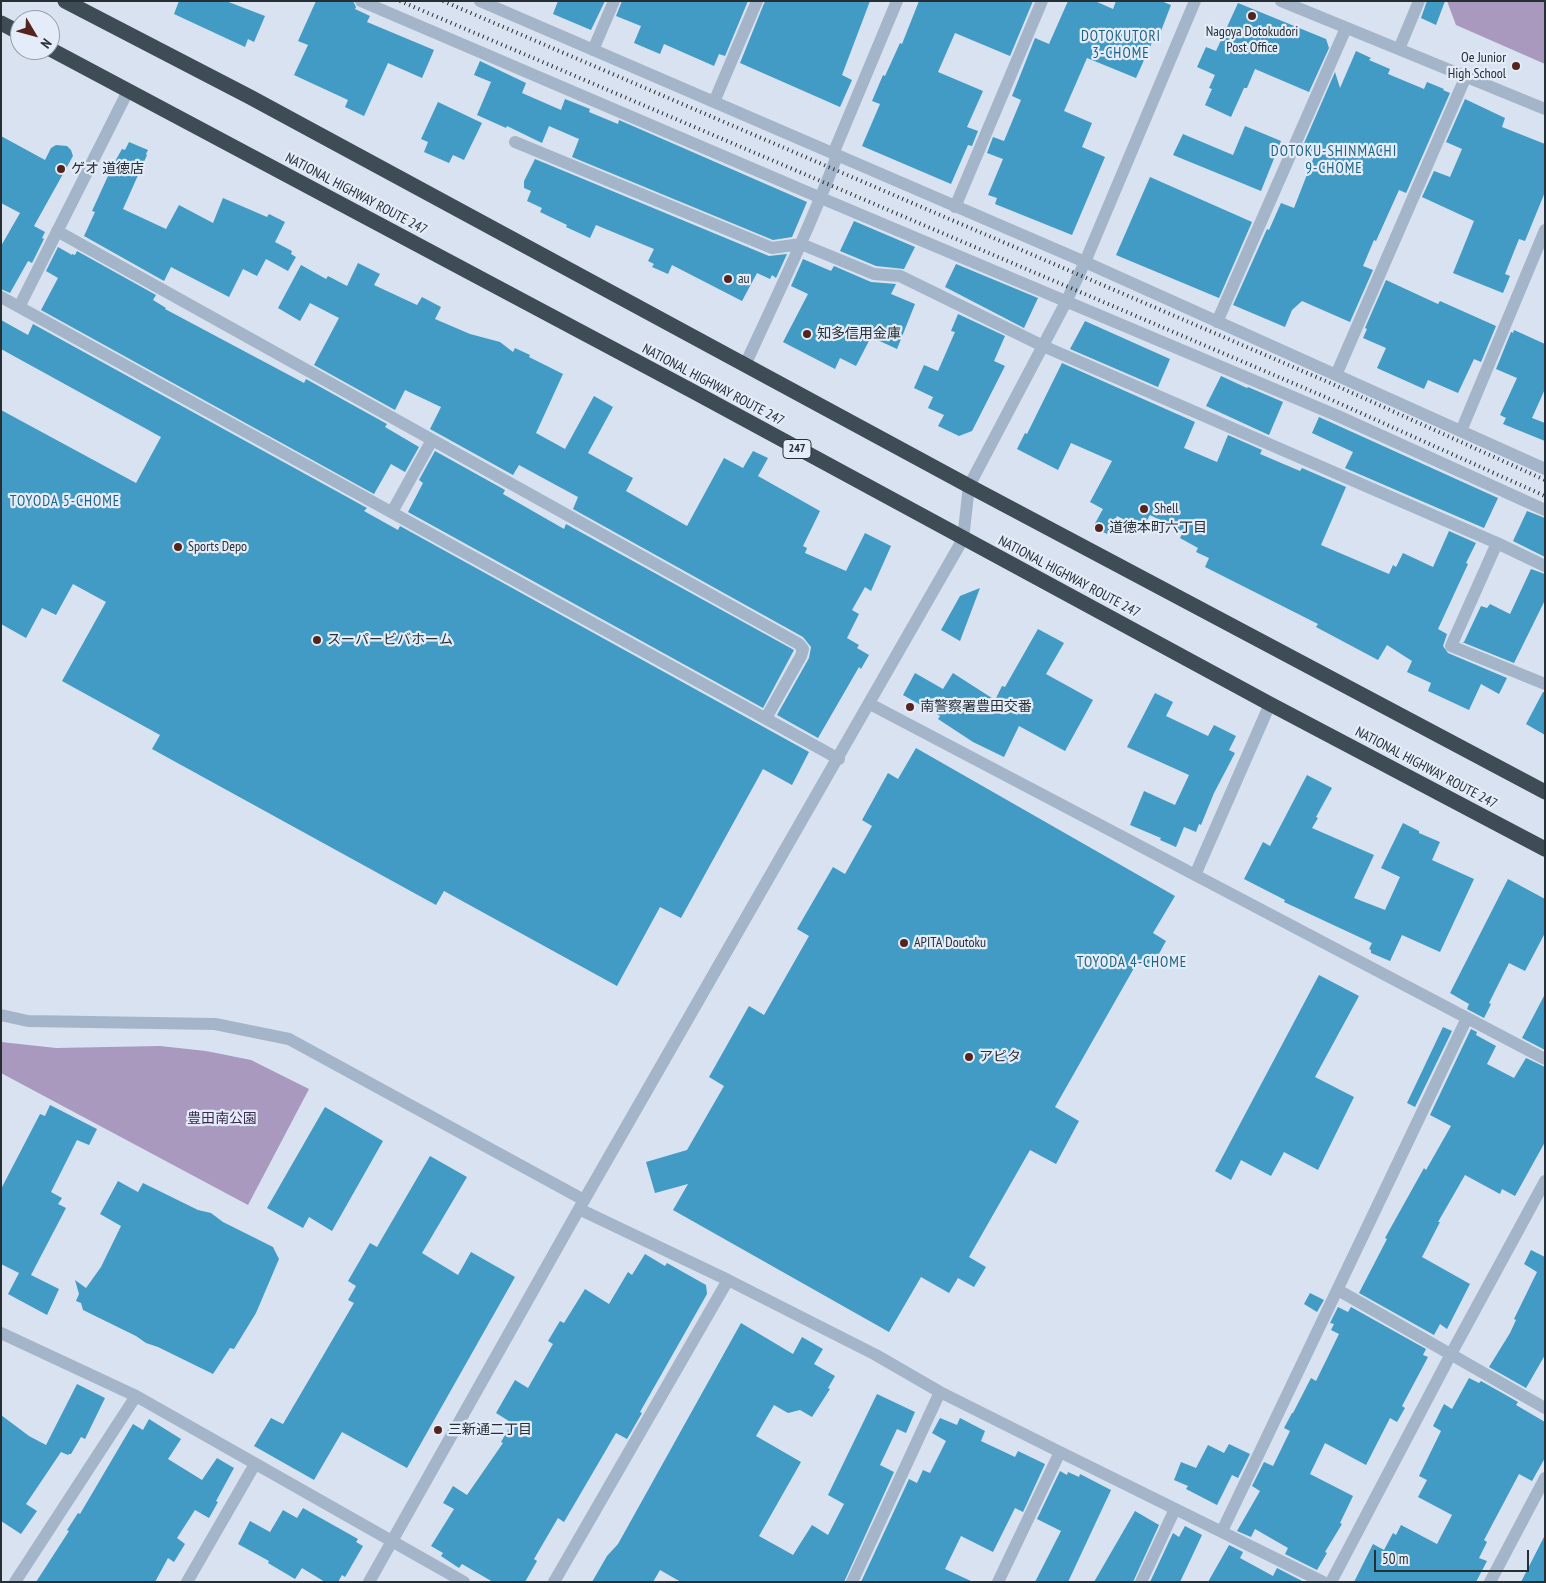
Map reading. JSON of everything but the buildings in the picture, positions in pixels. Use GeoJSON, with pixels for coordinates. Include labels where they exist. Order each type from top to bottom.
{"type":"FeatureCollection","features":[{"type":"Feature","properties":{"kind":"highway"},"geometry":{"type":"LineString","coordinates":[[65,1],[250,98],[969,486],[1545,792]]}},
{"type":"Feature","properties":{"kind":"highway","name":"NATIONAL HIGHWAY ROUTE 247"},"geometry":{"type":"LineString","coordinates":[[60,54],[696,393],[1270,704],[1545,848]]}},
{"type":"Feature","properties":{"kind":"street"},"geometry":{"type":"LineString","coordinates":[[361,1],[1338,416],[1545,510]]}},
{"type":"Feature","properties":{"kind":"street"},"geometry":{"type":"LineString","coordinates":[[480,1],[1085,262],[1545,469]]}},
{"type":"Feature","properties":{"kind":"street"},"geometry":{"type":"LineString","coordinates":[[593,50],[614,1]]}},
{"type":"Feature","properties":{"kind":"street"},"geometry":{"type":"LineString","coordinates":[[714,102],[757,1]]}},
{"type":"Feature","properties":{"kind":"street"},"geometry":{"type":"LineString","coordinates":[[745,365],[821,198],[835,155],[897,1]]}},
{"type":"Feature","properties":{"kind":"street"},"geometry":{"type":"LineString","coordinates":[[955,206],[1042,1]]}},
{"type":"Feature","properties":{"kind":"street"},"geometry":{"type":"LineString","coordinates":[[368,1582],[963,539],[969,486],[1066,302],[1085,262],[1195,1]]}},
{"type":"Feature","properties":{"kind":"street"},"geometry":{"type":"LineString","coordinates":[[1281,1],[1545,109]]}},
{"type":"Feature","properties":{"kind":"street"},"geometry":{"type":"LineString","coordinates":[[1399,49],[1419,1]]}},
{"type":"Feature","properties":{"kind":"street"},"geometry":{"type":"LineString","coordinates":[[1217,322],[1346,28]]}},
{"type":"Feature","properties":{"kind":"street"},"geometry":{"type":"LineString","coordinates":[[1336,375],[1466,76]]}},
{"type":"Feature","properties":{"kind":"street"},"geometry":{"type":"LineString","coordinates":[[19,307],[128,91]]}},
{"type":"Feature","properties":{"kind":"street"},"geometry":{"type":"LineString","coordinates":[[515,142],[772,248],[801,244],[874,274],[900,276],[1043,346],[1497,543],[1545,566]]}},
{"type":"Feature","properties":{"kind":"street"},"geometry":{"type":"LineString","coordinates":[[1462,432],[1545,230]]}},
{"type":"Feature","properties":{"kind":"street"},"geometry":{"type":"LineString","coordinates":[[57,231],[799,644],[803,649],[801,656],[766,718]]}},
{"type":"Feature","properties":{"kind":"street"},"geometry":{"type":"LineString","coordinates":[[1,297],[839,759]]}},
{"type":"Feature","properties":{"kind":"street"},"geometry":{"type":"LineString","coordinates":[[392,512],[432,440]]}},
{"type":"Feature","properties":{"kind":"street"},"geometry":{"type":"LineString","coordinates":[[1497,543],[1451,646],[1545,684]]}},
{"type":"Feature","properties":{"kind":"street"},"geometry":{"type":"LineString","coordinates":[[870,704],[1545,1059]]}},
{"type":"Feature","properties":{"kind":"street"},"geometry":{"type":"LineString","coordinates":[[1195,875],[1270,704]]}},
{"type":"Feature","properties":{"kind":"street"},"geometry":{"type":"LineString","coordinates":[[1,1015],[28,1021],[215,1024],[290,1039],[582,1204],[876,1355],[940,1392],[1323,1582]]}},
{"type":"Feature","properties":{"kind":"street"},"geometry":{"type":"LineString","coordinates":[[1222,1531],[1467,1018]]}},
{"type":"Feature","properties":{"kind":"street"},"geometry":{"type":"LineString","coordinates":[[1331,1582],[1545,1181]]}},
{"type":"Feature","properties":{"kind":"street"},"geometry":{"type":"LineString","coordinates":[[554,1582],[728,1280]]}},
{"type":"Feature","properties":{"kind":"street"},"geometry":{"type":"LineString","coordinates":[[1338,1290],[1545,1408]]}},
{"type":"Feature","properties":{"kind":"street"},"geometry":{"type":"LineString","coordinates":[[1,1333],[136,1396],[464,1582]]}},
{"type":"Feature","properties":{"kind":"street"},"geometry":{"type":"LineString","coordinates":[[852,1582],[940,1392]]}},
{"type":"Feature","properties":{"kind":"street"},"geometry":{"type":"LineString","coordinates":[[15,1582],[136,1396]]}},
{"type":"Feature","properties":{"kind":"street"},"geometry":{"type":"LineString","coordinates":[[998,1582],[1060,1452]]}},
{"type":"Feature","properties":{"kind":"street"},"geometry":{"type":"LineString","coordinates":[[187,1582],[255,1464]]}},
{"type":"Feature","properties":{"kind":"street"},"geometry":{"type":"LineString","coordinates":[[1490,1582],[1545,1478]]}},
{"type":"Feature","properties":{"kind":"street"},"geometry":{"type":"LineString","coordinates":[[1142,1582],[1175,1509]]}},
{"type":"Feature","properties":{"kind":"green space"},"geometry":{"type":"Polygon","coordinates":[[[1447,1],[1545,1],[1545,64],[1456,25],[1447,1]]]}},
{"type":"Feature","properties":{"kind":"green space","name":"豊田南公園"},"geometry":{"type":"Polygon","coordinates":[[[1,1042],[56,1048],[160,1046],[206,1051],[251,1060],[309,1089],[248,1205],[1,1073],[1,1042]]]}},
{"type":"Feature","properties":{"kind":"railway"},"geometry":{"type":"LineString","coordinates":[[400,1],[1323,396],[1545,496]]}},
{"type":"Feature","properties":{"kind":"railway"},"geometry":{"type":"LineString","coordinates":[[443,1],[1328,382],[1545,480]]}},
{"type":"Feature","properties":{"kind":"place","name":"Nagoya Dotokudori Post Office"},"geometry":{"type":"Point","coordinates":[1252,16]}},
{"type":"Feature","properties":{"kind":"place","name":"Oe Junior High School"},"geometry":{"type":"Point","coordinates":[1516,66]}},
{"type":"Feature","properties":{"kind":"place","name":"ゲオ 道徳店"},"geometry":{"type":"Point","coordinates":[61,169]}},
{"type":"Feature","properties":{"kind":"place","name":"au"},"geometry":{"type":"Point","coordinates":[728,279]}},
{"type":"Feature","properties":{"kind":"place","name":"知多信用金庫"},"geometry":{"type":"Point","coordinates":[807,334]}},
{"type":"Feature","properties":{"kind":"place","name":"Shell"},"geometry":{"type":"Point","coordinates":[1144,509]}},
{"type":"Feature","properties":{"kind":"place","name":"道徳本町六丁目"},"geometry":{"type":"Point","coordinates":[1099,528]}},
{"type":"Feature","properties":{"kind":"place","name":"Sports Depo"},"geometry":{"type":"Point","coordinates":[178,547]}},
{"type":"Feature","properties":{"kind":"place","name":"スーパービバホーム"},"geometry":{"type":"Point","coordinates":[317,640]}},
{"type":"Feature","properties":{"kind":"place","name":"南警察署豊田交番"},"geometry":{"type":"Point","coordinates":[910,707]}},
{"type":"Feature","properties":{"kind":"place","name":"APITA Doutoku"},"geometry":{"type":"Point","coordinates":[904,943]}},
{"type":"Feature","properties":{"kind":"place","name":"アピタ"},"geometry":{"type":"Point","coordinates":[969,1057]}},
{"type":"Feature","properties":{"kind":"place","name":"三新通二丁目"},"geometry":{"type":"Point","coordinates":[438,1430]}},
{"type":"Feature","properties":{"kind":"district","name":"DOTOKUTORI 3-CHOME"},"geometry":{"type":"Point","coordinates":[1121,46]}},
{"type":"Feature","properties":{"kind":"district","name":"DOTOKU-SHINMACHI 9-CHOME"},"geometry":{"type":"Point","coordinates":[1334,160]}},
{"type":"Feature","properties":{"kind":"district","name":"TOYODA 5-CHOME"},"geometry":{"type":"Point","coordinates":[65,502]}},
{"type":"Feature","properties":{"kind":"district","name":"TOYODA 4-CHOME"},"geometry":{"type":"Point","coordinates":[1132,963]}}]}
